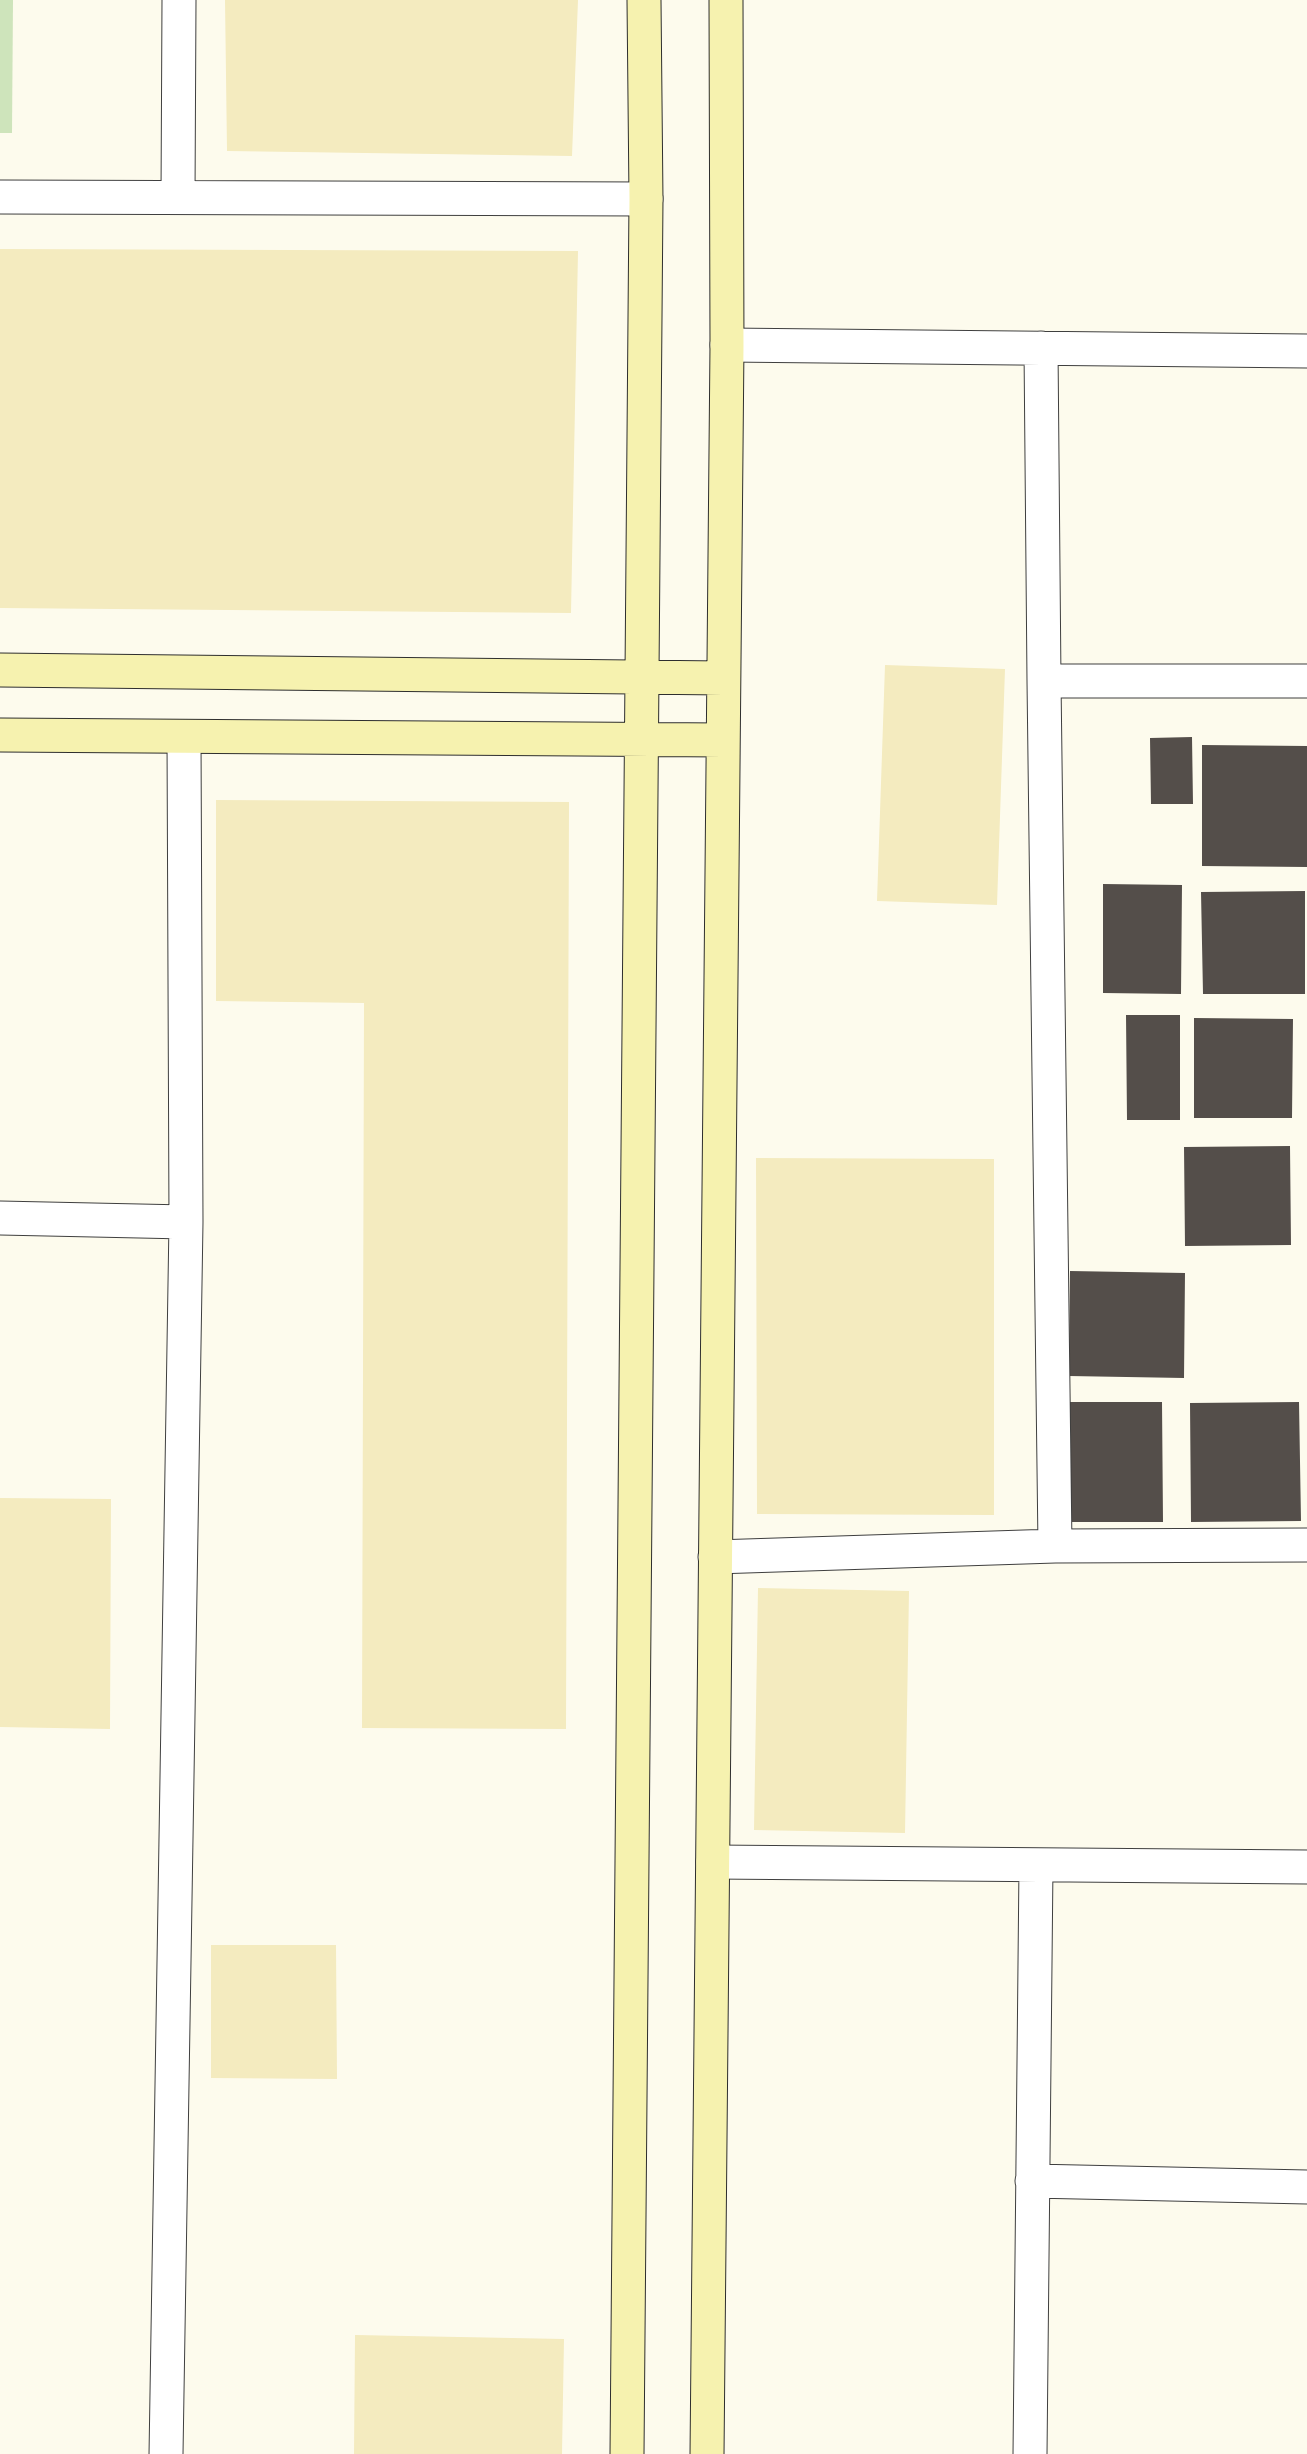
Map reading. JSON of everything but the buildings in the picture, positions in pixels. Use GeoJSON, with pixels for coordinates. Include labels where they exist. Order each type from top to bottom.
{"type":"FeatureCollection","features":[{"type":"Feature","properties":{"kind":"main road"},"geometry":{"type":"LineString","coordinates":[[627,2454],[646,199],[644,0]]}},
{"type":"Feature","properties":{"kind":"main road"},"geometry":{"type":"LineString","coordinates":[[707,2454],[727,345],[726,0]]}},
{"type":"Feature","properties":{"kind":"main road"},"geometry":{"type":"LineString","coordinates":[[0,670],[723,678]]}},
{"type":"Feature","properties":{"kind":"main road"},"geometry":{"type":"LineString","coordinates":[[0,735],[723,740]]}},
{"type":"Feature","properties":{"kind":"street"},"geometry":{"type":"LineString","coordinates":[[178,198],[179,0]]}},
{"type":"Feature","properties":{"kind":"street"},"geometry":{"type":"LineString","coordinates":[[0,197],[646,199]]}},
{"type":"Feature","properties":{"kind":"street"},"geometry":{"type":"LineString","coordinates":[[727,345],[1307,351]]}},
{"type":"Feature","properties":{"kind":"street"},"geometry":{"type":"LineString","coordinates":[[1041,348],[1055,1546]]}},
{"type":"Feature","properties":{"kind":"street"},"geometry":{"type":"LineString","coordinates":[[1044,681],[1307,681]]}},
{"type":"Feature","properties":{"kind":"street"},"geometry":{"type":"LineString","coordinates":[[166,2454],[186,1222],[184,736]]}},
{"type":"Feature","properties":{"kind":"street"},"geometry":{"type":"LineString","coordinates":[[0,1218],[186,1222]]}},
{"type":"Feature","properties":{"kind":"street"},"geometry":{"type":"LineString","coordinates":[[715,1557],[1055,1546],[1307,1545]]}},
{"type":"Feature","properties":{"kind":"street"},"geometry":{"type":"LineString","coordinates":[[712,1862],[1307,1867]]}},
{"type":"Feature","properties":{"kind":"street"},"geometry":{"type":"LineString","coordinates":[[1030,2454],[1036,1865]]}},
{"type":"Feature","properties":{"kind":"street"},"geometry":{"type":"LineString","coordinates":[[1032,2181],[1307,2187]]}},
{"type":"Feature","properties":{"kind":"green space"},"geometry":{"type":"Polygon","coordinates":[[[0,0],[13,0],[12,133],[0,133],[0,0]]]}},
{"type":"Feature","properties":{"kind":"sand"},"geometry":{"type":"Polygon","coordinates":[[[225,0],[578,0],[572,156],[227,151],[225,0]]]}},
{"type":"Feature","properties":{"kind":"sand"},"geometry":{"type":"Polygon","coordinates":[[[0,249],[578,251],[571,613],[0,608],[0,249]]]}},
{"type":"Feature","properties":{"kind":"sand"},"geometry":{"type":"Polygon","coordinates":[[[885,665],[1005,669],[997,905],[877,901],[885,665]]]}},
{"type":"Feature","properties":{"kind":"sand"},"geometry":{"type":"Polygon","coordinates":[[[216,800],[569,802],[566,1729],[362,1728],[364,1003],[216,1001],[216,800]]]}},
{"type":"Feature","properties":{"kind":"sand"},"geometry":{"type":"Polygon","coordinates":[[[756,1158],[994,1159],[994,1515],[757,1514],[756,1158]]]}},
{"type":"Feature","properties":{"kind":"sand"},"geometry":{"type":"Polygon","coordinates":[[[0,1498],[111,1499],[110,1729],[0,1727],[0,1498]]]}},
{"type":"Feature","properties":{"kind":"sand"},"geometry":{"type":"Polygon","coordinates":[[[758,1588],[909,1591],[905,1833],[754,1830],[758,1588]]]}},
{"type":"Feature","properties":{"kind":"sand"},"geometry":{"type":"Polygon","coordinates":[[[211,1945],[336,1945],[337,2079],[211,2078],[211,1945]]]}},
{"type":"Feature","properties":{"kind":"sand"},"geometry":{"type":"Polygon","coordinates":[[[355,2335],[564,2339],[562,2454],[354,2454],[355,2335]]]}}]}
